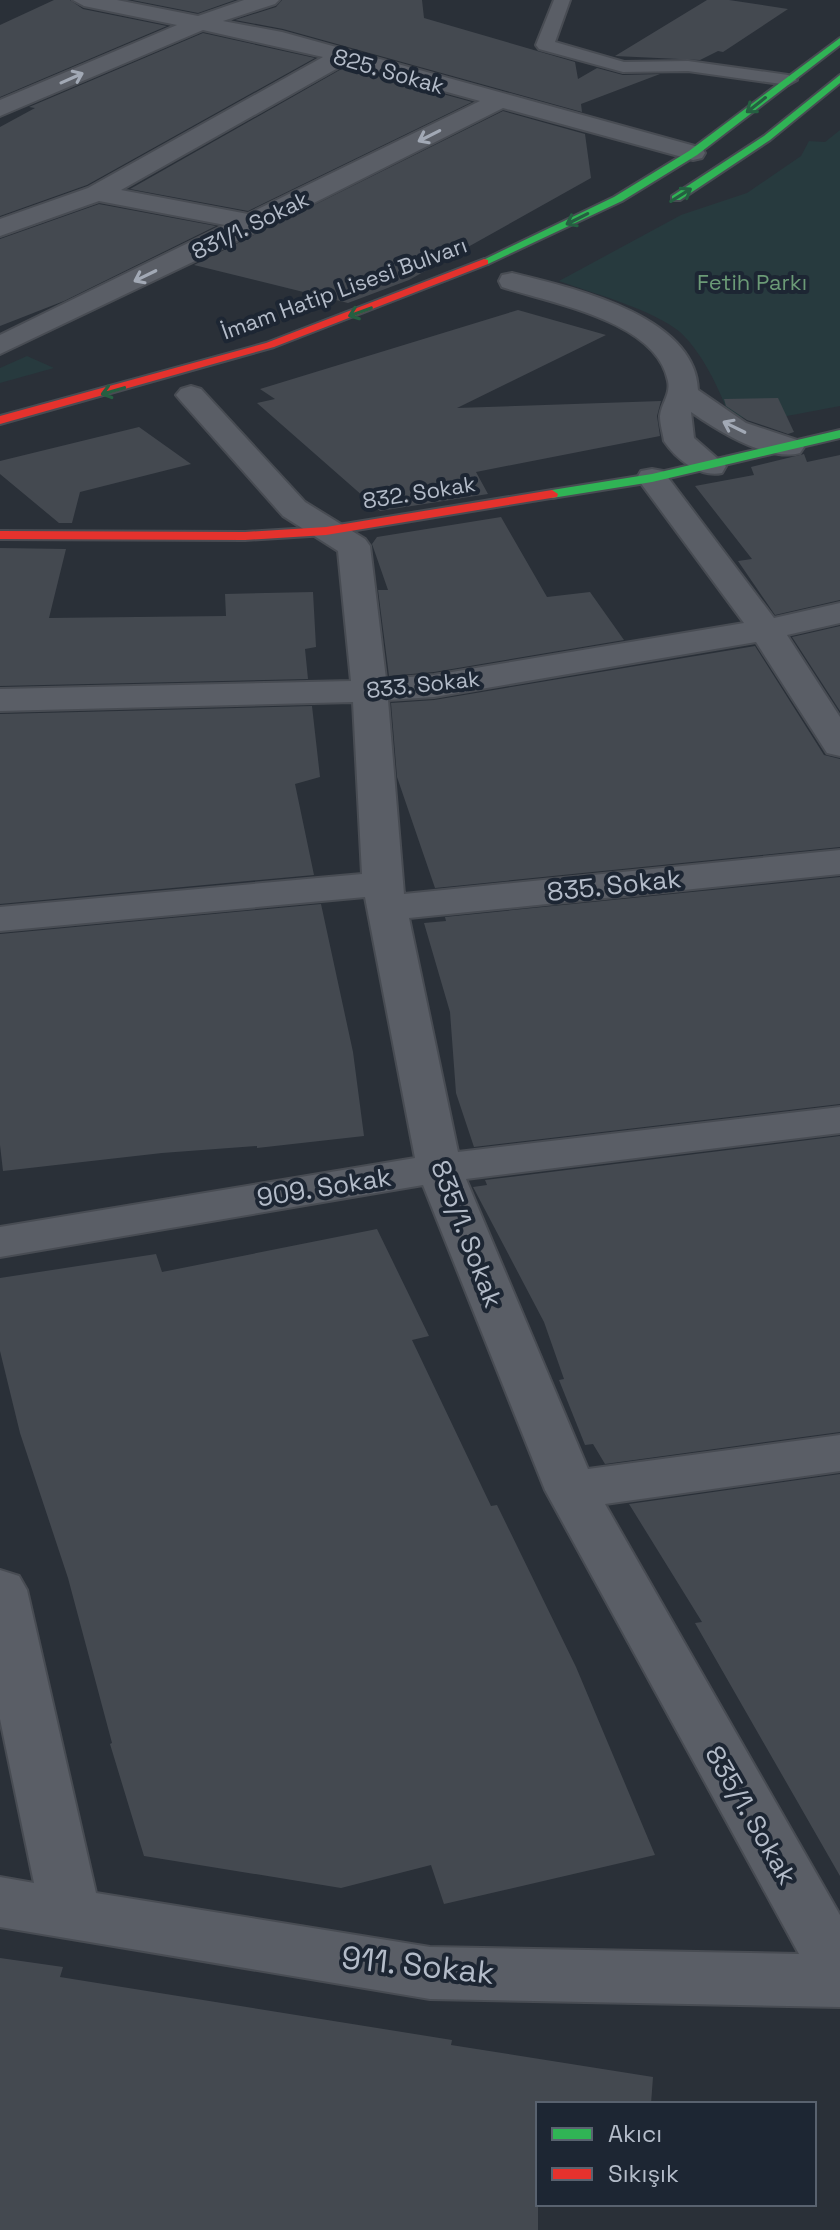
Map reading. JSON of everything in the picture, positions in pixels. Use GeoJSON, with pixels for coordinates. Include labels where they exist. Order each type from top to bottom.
{"type":"FeatureCollection","features":[{"type":"Feature","properties":{"kind":"main road","name":"İmam Hatip Lisesi Bulvarı"},"geometry":{"type":"LineString","coordinates":[[0,420],[270,345],[434,285],[618,199],[693,153],[788,80],[833,39]]}},
{"type":"Feature","properties":{"kind":"main road"},"geometry":{"type":"LineString","coordinates":[[662,206],[767,138],[840,78]]}},
{"type":"Feature","properties":{"kind":"main road"},"geometry":{"type":"LineString","coordinates":[[434,285],[500,284]]}},
{"type":"Feature","properties":{"kind":"main road","name":"832. Sokak"},"geometry":{"type":"LineString","coordinates":[[0,535],[245,536],[326,531],[652,478],[840,434]]}},
{"type":"Feature","properties":{"kind":"street","name":"825. Sokak"},"geometry":{"type":"LineString","coordinates":[[84,0],[274,37],[693,153]]}},
{"type":"Feature","properties":{"kind":"street"},"geometry":{"type":"LineString","coordinates":[[0,109],[225,12],[268,0]]}},
{"type":"Feature","properties":{"kind":"street"},"geometry":{"type":"LineString","coordinates":[[0,228],[97,193],[340,57]]}},
{"type":"Feature","properties":{"kind":"street","name":"831/1. Sokak"},"geometry":{"type":"LineString","coordinates":[[0,346],[498,101]]}},
{"type":"Feature","properties":{"kind":"street"},"geometry":{"type":"LineString","coordinates":[[97,193],[255,223]]}},
{"type":"Feature","properties":{"kind":"street"},"geometry":{"type":"LineString","coordinates":[[12,198],[47,212]]}},
{"type":"Feature","properties":{"kind":"street"},"geometry":{"type":"LineString","coordinates":[[500,284],[657,337],[680,369],[685,394],[675,413],[679,441],[711,466]]}},
{"type":"Feature","properties":{"kind":"street","name":"835/1. Sokak"},"geometry":{"type":"LineString","coordinates":[[194,394],[294,509],[354,546],[370,691],[385,896],[439,1168],[571,1490],[840,1971]]}},
{"type":"Feature","properties":{"kind":"street"},"geometry":{"type":"LineString","coordinates":[[685,394],[735,429],[789,447]]}},
{"type":"Feature","properties":{"kind":"street"},"geometry":{"type":"LineString","coordinates":[[652,478],[766,630],[840,745]]}},
{"type":"Feature","properties":{"kind":"street","name":"833. Sokak"},"geometry":{"type":"LineString","coordinates":[[0,700],[370,691],[434,686],[766,630],[840,613]]}},
{"type":"Feature","properties":{"kind":"street","name":"835. Sokak"},"geometry":{"type":"LineString","coordinates":[[0,919],[385,896],[840,862]]}},
{"type":"Feature","properties":{"kind":"street","name":"909. Sokak"},"geometry":{"type":"LineString","coordinates":[[0,1242],[439,1168],[840,1120]]}},
{"type":"Feature","properties":{"kind":"street"},"geometry":{"type":"LineString","coordinates":[[571,1490],[840,1453]]}},
{"type":"Feature","properties":{"kind":"street"},"geometry":{"type":"LineString","coordinates":[[0,1590],[71,1914]]}},
{"type":"Feature","properties":{"kind":"street","name":"911. Sokak"},"geometry":{"type":"LineString","coordinates":[[0,1902],[430,1973],[840,1981]]}},
{"type":"Feature","properties":{"kind":"lane"},"geometry":{"type":"LineString","coordinates":[[562,0],[545,45],[623,67],[688,66],[788,80]]}},
{"type":"Feature","properties":{"kind":"green space","name":"Fetih Parkı"},"geometry":{"type":"Polygon","coordinates":[[[840,130],[840,406],[787,416],[730,418],[710,372],[680,332],[639,309],[559,281],[681,215],[747,193],[801,156],[809,141],[825,142],[840,130]]]}},
{"type":"Feature","properties":{"kind":"green space"},"geometry":{"type":"Polygon","coordinates":[[[27,356],[54,368],[0,383],[0,368],[27,356]]]}},
{"type":"Feature","properties":{"kind":"building"},"geometry":{"type":"Polygon","coordinates":[[[54,0],[70,0],[83,9],[167,26],[0,97],[0,25],[54,0]]]}},
{"type":"Feature","properties":{"kind":"building"},"geometry":{"type":"Polygon","coordinates":[[[132,0],[235,0],[198,13],[132,0]]]}},
{"type":"Feature","properties":{"kind":"building"},"geometry":{"type":"Polygon","coordinates":[[[282,0],[422,0],[424,18],[575,62],[578,79],[597,68],[623,75],[660,74],[581,104],[582,112],[283,29],[235,20],[276,7],[282,0]]]}},
{"type":"Feature","properties":{"kind":"building"},"geometry":{"type":"Polygon","coordinates":[[[707,0],[729,0],[788,9],[723,52],[718,51],[700,60],[615,56],[707,0]]]}},
{"type":"Feature","properties":{"kind":"building"},"geometry":{"type":"Polygon","coordinates":[[[203,33],[315,58],[87,185],[0,216],[0,127],[35,108],[29,107],[203,33]]]}},
{"type":"Feature","properties":{"kind":"building"},"geometry":{"type":"Polygon","coordinates":[[[345,67],[472,102],[248,211],[130,189],[345,67]]]}},
{"type":"Feature","properties":{"kind":"building"},"geometry":{"type":"Polygon","coordinates":[[[503,111],[585,134],[591,178],[409,280],[348,303],[194,265],[503,111]]]}},
{"type":"Feature","properties":{"kind":"building"},"geometry":{"type":"Polygon","coordinates":[[[99,204],[216,226],[64,301],[0,326],[0,239],[99,204]]]}},
{"type":"Feature","properties":{"kind":"building"},"geometry":{"type":"Polygon","coordinates":[[[518,310],[606,335],[457,408],[661,401],[657,416],[660,436],[476,472],[488,494],[380,511],[257,403],[275,399],[260,389],[518,310]]]}},
{"type":"Feature","properties":{"kind":"building"},"geometry":{"type":"Polygon","coordinates":[[[778,398],[794,432],[788,434],[747,420],[726,406],[724,399],[778,398]]]}},
{"type":"Feature","properties":{"kind":"building"},"geometry":{"type":"Polygon","coordinates":[[[139,427],[191,464],[80,492],[72,523],[59,523],[0,474],[0,461],[139,427]]]}},
{"type":"Feature","properties":{"kind":"building"},"geometry":{"type":"Polygon","coordinates":[[[804,454],[807,462],[840,455],[840,600],[775,615],[738,561],[752,559],[695,486],[754,475],[751,467],[804,454]]]}},
{"type":"Feature","properties":{"kind":"building"},"geometry":{"type":"Polygon","coordinates":[[[501,517],[547,597],[590,592],[624,640],[434,672],[389,676],[378,590],[388,590],[372,544],[377,537],[501,517]]]}},
{"type":"Feature","properties":{"kind":"building"},"geometry":{"type":"Polygon","coordinates":[[[0,548],[66,549],[49,618],[226,616],[225,594],[313,592],[316,647],[305,649],[308,679],[0,686],[0,548]]]}},
{"type":"Feature","properties":{"kind":"building"},"geometry":{"type":"Polygon","coordinates":[[[840,626],[840,711],[792,637],[840,626]]]}},
{"type":"Feature","properties":{"kind":"building"},"geometry":{"type":"Polygon","coordinates":[[[755,646],[824,755],[840,759],[840,847],[435,888],[397,777],[391,703],[434,700],[755,646]]]}},
{"type":"Feature","properties":{"kind":"building"},"geometry":{"type":"Polygon","coordinates":[[[312,706],[320,777],[295,784],[314,875],[0,904],[0,714],[312,706]]]}},
{"type":"Feature","properties":{"kind":"building"},"geometry":{"type":"Polygon","coordinates":[[[840,877],[840,1104],[474,1147],[456,1093],[450,1012],[424,923],[446,921],[445,917],[840,877]]]}},
{"type":"Feature","properties":{"kind":"building"},"geometry":{"type":"Polygon","coordinates":[[[321,904],[353,1052],[364,1136],[257,1148],[162,1153],[3,1171],[0,1145],[0,934],[321,904]]]}},
{"type":"Feature","properties":{"kind":"building"},"geometry":{"type":"Polygon","coordinates":[[[840,1136],[840,1432],[605,1464],[593,1444],[585,1445],[559,1380],[564,1379],[544,1322],[473,1187],[487,1185],[485,1180],[840,1136]]]}},
{"type":"Feature","properties":{"kind":"building"},"geometry":{"type":"Polygon","coordinates":[[[377,1229],[429,1336],[412,1340],[491,1506],[497,1505],[576,1667],[655,1855],[444,1904],[431,1865],[341,1888],[144,1856],[110,1744],[68,1578],[20,1433],[0,1351],[0,1278],[156,1254],[162,1272],[377,1229]]]}},
{"type":"Feature","properties":{"kind":"building"},"geometry":{"type":"Polygon","coordinates":[[[840,1474],[840,1876],[695,1623],[702,1622],[629,1504],[840,1474]]]}},
{"type":"Feature","properties":{"kind":"building"},"geometry":{"type":"Polygon","coordinates":[[[0,1958],[63,1967],[60,1977],[452,2040],[451,2045],[653,2077],[651,2102],[536,2102],[538,2230],[0,2230],[0,1958]]]}},
{"type":"Feature","properties":{"kind":"traffic: fast"},"geometry":{"type":"LineString","coordinates":[[484,262],[618,199],[693,153],[840,41]]}},
{"type":"Feature","properties":{"kind":"traffic: fast"},"geometry":{"type":"LineString","coordinates":[[676,198],[767,138],[840,78]]}},
{"type":"Feature","properties":{"kind":"traffic: fast"},"geometry":{"type":"LineString","coordinates":[[552,494],[652,478],[840,434]]}},
{"type":"Feature","properties":{"kind":"traffic: jam"},"geometry":{"type":"LineString","coordinates":[[0,420],[270,345],[484,262]]}},
{"type":"Feature","properties":{"kind":"traffic: jam"},"geometry":{"type":"LineString","coordinates":[[0,535],[245,536],[326,531],[552,494]]}}]}
